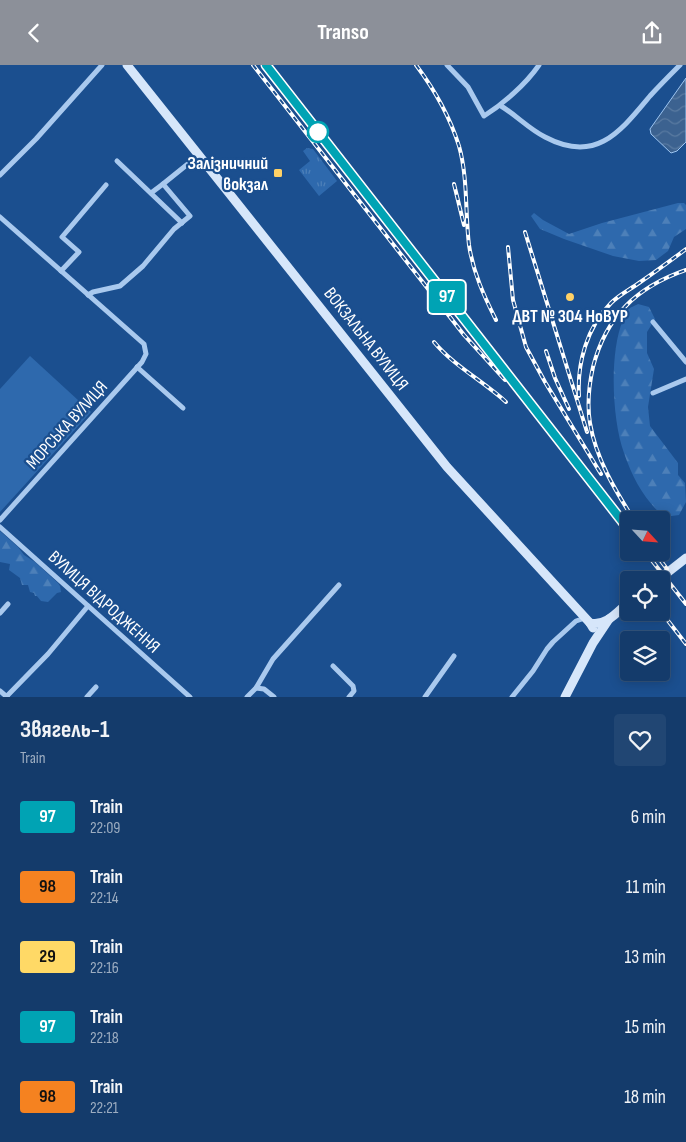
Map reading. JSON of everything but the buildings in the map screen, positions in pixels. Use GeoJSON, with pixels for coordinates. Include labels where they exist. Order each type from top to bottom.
{"type":"FeatureCollection","features":[{"type":"Feature","properties":{"kind":"street"},"geometry":{"type":"LineString","coordinates":[[0,175],[102,65]]}},
{"type":"Feature","properties":{"kind":"street","name":"ВОКЗАЛЬНА ВУЛИЦЯ"},"geometry":{"type":"LineString","coordinates":[[127,65],[246,212],[447,467],[588,620]]}},
{"type":"Feature","properties":{"kind":"street"},"geometry":{"type":"LineString","coordinates":[[448,65],[468,87],[484,116],[501,106],[510,95],[524,84],[539,65]]}},
{"type":"Feature","properties":{"kind":"street"},"geometry":{"type":"LineString","coordinates":[[501,106],[544,136],[564,145],[588,147],[599,144],[618,133],[680,65]]}},
{"type":"Feature","properties":{"kind":"street"},"geometry":{"type":"LineString","coordinates":[[151,193],[199,155]]}},
{"type":"Feature","properties":{"kind":"street"},"geometry":{"type":"LineString","coordinates":[[117,161],[182,223]]}},
{"type":"Feature","properties":{"kind":"street"},"geometry":{"type":"LineString","coordinates":[[0,217],[88,295],[93,292],[120,286],[143,266],[174,229],[190,217],[163,184]]}},
{"type":"Feature","properties":{"kind":"street"},"geometry":{"type":"LineString","coordinates":[[62,271],[79,252],[62,237],[106,185]]}},
{"type":"Feature","properties":{"kind":"street","name":"МОРСЬКА ВУЛИЦЯ"},"geometry":{"type":"LineString","coordinates":[[0,520],[137,367],[146,354],[144,344],[88,295]]}},
{"type":"Feature","properties":{"kind":"street"},"geometry":{"type":"LineString","coordinates":[[653,322],[686,362]]}},
{"type":"Feature","properties":{"kind":"street"},"geometry":{"type":"LineString","coordinates":[[137,367],[183,408]]}},
{"type":"Feature","properties":{"kind":"street"},"geometry":{"type":"LineString","coordinates":[[653,393],[686,379]]}},
{"type":"Feature","properties":{"kind":"street","name":"ВУЛИЦЯ ВІДРОДЖЕННЯ"},"geometry":{"type":"LineString","coordinates":[[0,527],[190,697]]}},
{"type":"Feature","properties":{"kind":"street"},"geometry":{"type":"LineString","coordinates":[[669,571],[686,557]]}},
{"type":"Feature","properties":{"kind":"street"},"geometry":{"type":"LineString","coordinates":[[247,697],[256,687],[273,659],[339,585]]}},
{"type":"Feature","properties":{"kind":"street"},"geometry":{"type":"LineString","coordinates":[[0,613],[8,605]]}},
{"type":"Feature","properties":{"kind":"street"},"geometry":{"type":"LineString","coordinates":[[0,691],[6,697],[48,654],[88,606]]}},
{"type":"Feature","properties":{"kind":"street"},"geometry":{"type":"LineString","coordinates":[[512,697],[534,671],[547,649],[576,621],[588,620],[597,625],[604,623],[620,610]]}},
{"type":"Feature","properties":{"kind":"street"},"geometry":{"type":"LineString","coordinates":[[565,697],[593,643],[609,619]]}},
{"type":"Feature","properties":{"kind":"street"},"geometry":{"type":"LineString","coordinates":[[588,620],[594,629],[593,643]]}},
{"type":"Feature","properties":{"kind":"street"},"geometry":{"type":"LineString","coordinates":[[425,697],[454,657]]}},
{"type":"Feature","properties":{"kind":"street"},"geometry":{"type":"LineString","coordinates":[[333,666],[352,686],[354,691],[349,697]]}},
{"type":"Feature","properties":{"kind":"street"},"geometry":{"type":"LineString","coordinates":[[87,697],[96,687]]}},
{"type":"Feature","properties":{"kind":"street"},"geometry":{"type":"LineString","coordinates":[[256,687],[264,689],[274,697]]}},
{"type":"Feature","properties":{"kind":"green space"},"geometry":{"type":"Polygon","coordinates":[[[307,148],[313,149],[337,181],[319,196],[299,170],[310,161],[303,151],[307,148]]]}},
{"type":"Feature","properties":{"kind":"green space"},"geometry":{"type":"Polygon","coordinates":[[[678,203],[686,205],[686,229],[674,237],[668,251],[656,260],[639,261],[613,256],[564,239],[540,229],[531,216],[534,213],[569,234],[602,223],[678,203]]]}},
{"type":"Feature","properties":{"kind":"green space"},"geometry":{"type":"Polygon","coordinates":[[[638,304],[649,307],[655,319],[647,332],[647,353],[654,369],[648,407],[650,426],[678,463],[678,475],[685,483],[686,502],[679,515],[670,516],[670,511],[658,511],[651,503],[631,471],[620,439],[615,405],[614,368],[619,334],[625,313],[638,304]]]}},
{"type":"Feature","properties":{"kind":"green space"},"geometry":{"type":"Polygon","coordinates":[[[30,356],[91,412],[0,512],[0,389],[30,356]]]}},
{"type":"Feature","properties":{"kind":"green space"},"geometry":{"type":"Polygon","coordinates":[[[0,531],[24,555],[35,562],[58,583],[61,592],[57,593],[48,602],[41,601],[34,593],[30,592],[28,585],[22,585],[20,578],[9,570],[10,564],[0,562],[0,531]]]}},
{"type":"Feature","properties":{"kind":"water"},"geometry":{"type":"Polygon","coordinates":[[[686,78],[686,142],[677,151],[671,153],[651,134],[650,129],[686,78]]]}},
{"type":"Feature","properties":{"kind":"railway"},"geometry":{"type":"LineString","coordinates":[[253,65],[464,335],[505,380]]}},
{"type":"Feature","properties":{"kind":"railway"},"geometry":{"type":"LineString","coordinates":[[266,65],[620,518]]}},
{"type":"Feature","properties":{"kind":"railway"},"geometry":{"type":"LineString","coordinates":[[416,65],[441,104],[459,146],[464,170],[469,245],[473,265],[496,320]]}},
{"type":"Feature","properties":{"kind":"railway"},"geometry":{"type":"LineString","coordinates":[[454,184],[464,225]]}},
{"type":"Feature","properties":{"kind":"railway"},"geometry":{"type":"LineString","coordinates":[[525,232],[587,432]]}},
{"type":"Feature","properties":{"kind":"railway"},"geometry":{"type":"LineString","coordinates":[[508,247],[513,300],[526,347],[601,474]]}},
{"type":"Feature","properties":{"kind":"railway"},"geometry":{"type":"LineString","coordinates":[[579,396],[580,371],[585,346],[603,313],[617,297],[686,249]]}},
{"type":"Feature","properties":{"kind":"railway"},"geometry":{"type":"LineString","coordinates":[[629,511],[607,474],[593,436],[589,416],[593,367],[606,333],[615,318],[626,306],[653,285],[686,270]]}},
{"type":"Feature","properties":{"kind":"railway"},"geometry":{"type":"LineString","coordinates":[[434,342],[450,359],[506,402]]}},
{"type":"Feature","properties":{"kind":"railway"},"geometry":{"type":"LineString","coordinates":[[546,351],[555,378],[569,409]]}},
{"type":"Feature","properties":{"kind":"railway"},"geometry":{"type":"LineString","coordinates":[[652,561],[686,604]]}},
{"type":"Feature","properties":{"kind":"railway"},"geometry":{"type":"LineString","coordinates":[[661,561],[667,569]]}},
{"type":"Feature","properties":{"kind":"railway"},"geometry":{"type":"LineString","coordinates":[[668,621],[686,644]]}},
{"type":"Feature","properties":{"kind":"train","name":"97"},"geometry":{"type":"LineString","coordinates":[[266,65],[620,518]]}},
{"type":"Feature","properties":{"kind":"place","name":"Залізничний вокзал"},"geometry":{"type":"Point","coordinates":[278,173]}},
{"type":"Feature","properties":{"kind":"place","name":"ДВТ № 304 НоВУР"},"geometry":{"type":"Point","coordinates":[570,297]}}]}
